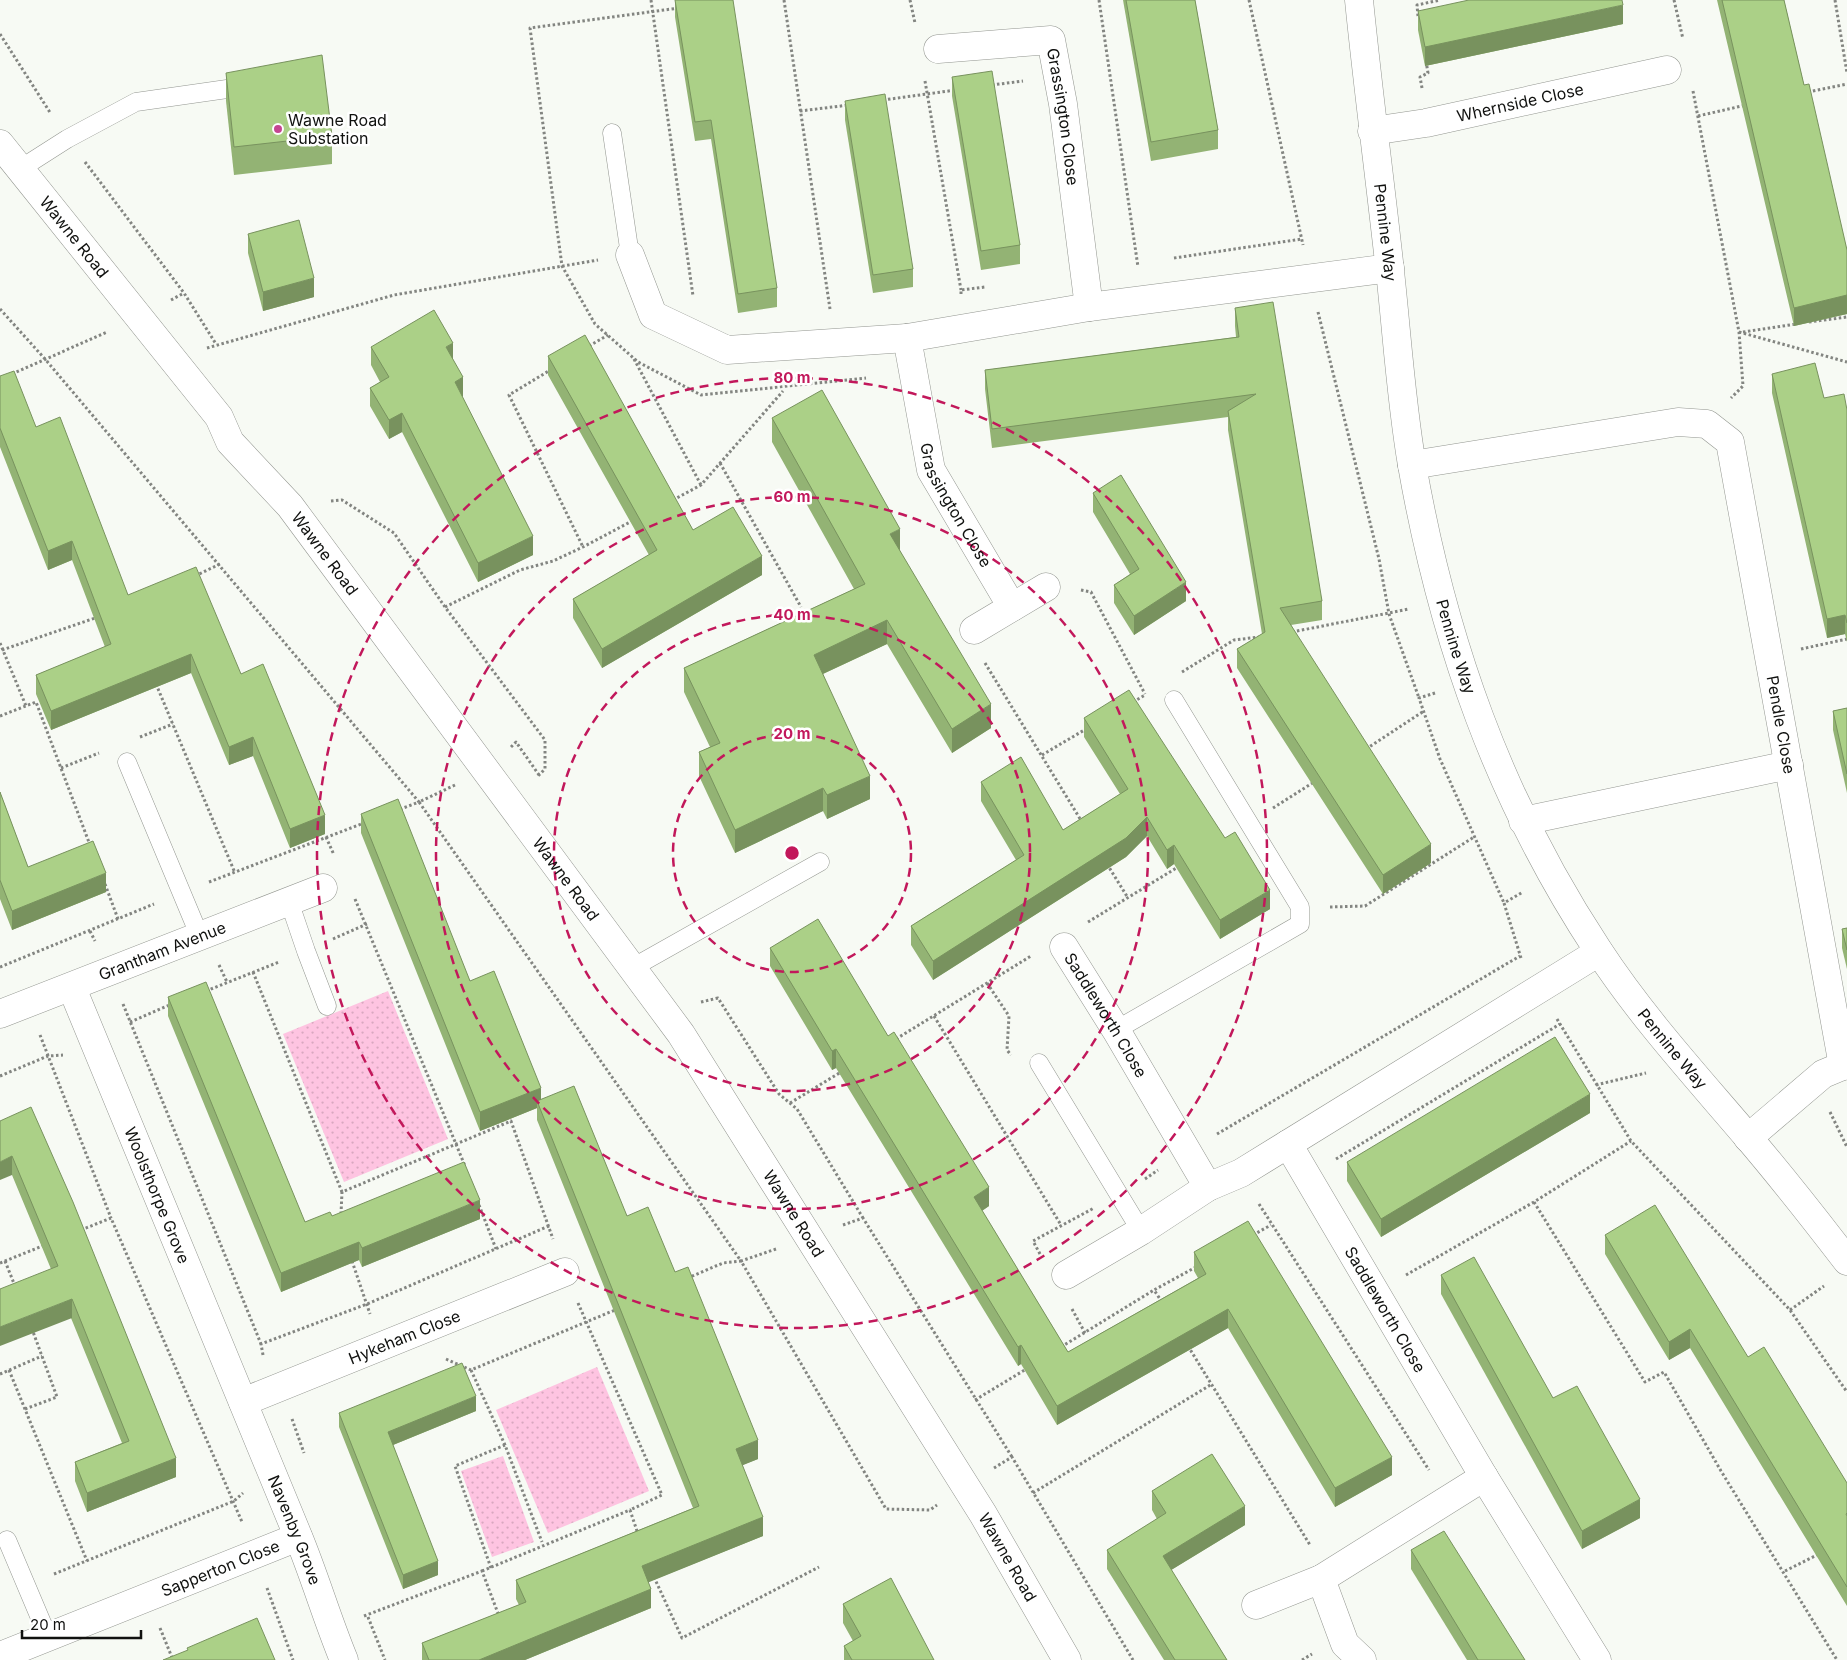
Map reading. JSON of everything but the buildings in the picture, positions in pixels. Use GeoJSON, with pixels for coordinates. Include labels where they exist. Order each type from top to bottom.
{"type":"FeatureCollection","features":[{"type":"Feature","properties":{"kind":"street","name":"Pennine Way"},"geometry":{"type":"LineString","coordinates":[[1359,0],[1372,131],[1390,268],[1400,381],[1412,465],[1441,602],[1466,685],[1523,821],[1552,876],[1598,952],[1685,1065],[1748,1138],[1839,1271]]}},
{"type":"Feature","properties":{"kind":"street","name":"Grassington Close"},"geometry":{"type":"LineString","coordinates":[[938,49],[1051,40],[1058,76],[1089,307]]}},
{"type":"Feature","properties":{"kind":"street","name":"Whernside Close"},"geometry":{"type":"LineString","coordinates":[[1372,131],[1426,123],[1667,70]]}},
{"type":"Feature","properties":{"kind":"street","name":"Wawne Road"},"geometry":{"type":"LineString","coordinates":[[0,144],[220,417],[230,442],[290,506],[681,1034],[965,1487],[1067,1660]]}},
{"type":"Feature","properties":{"kind":"street"},"geometry":{"type":"LineString","coordinates":[[630,255],[653,315],[727,350],[907,338],[1089,307],[1390,268]]}},
{"type":"Feature","properties":{"kind":"street","name":"Grassington Close"},"geometry":{"type":"LineString","coordinates":[[907,338],[931,470],[1012,608]]}},
{"type":"Feature","properties":{"kind":"street"},"geometry":{"type":"LineString","coordinates":[[1412,465],[1678,422],[1706,424]]}},
{"type":"Feature","properties":{"kind":"street","name":"Pendle Close"},"geometry":{"type":"LineString","coordinates":[[1706,424],[1730,442],[1845,1065]]}},
{"type":"Feature","properties":{"kind":"street"},"geometry":{"type":"LineString","coordinates":[[974,630],[1046,587]]}},
{"type":"Feature","properties":{"kind":"street"},"geometry":{"type":"LineString","coordinates":[[1523,821],[1789,765]]}},
{"type":"Feature","properties":{"kind":"street","name":"Grantham Avenue"},"geometry":{"type":"LineString","coordinates":[[0,1014],[72,988],[323,888]]}},
{"type":"Feature","properties":{"kind":"street","name":"Saddleworth Close"},"geometry":{"type":"LineString","coordinates":[[1061,941],[1116,1030],[1208,1187]]}},
{"type":"Feature","properties":{"kind":"street"},"geometry":{"type":"LineString","coordinates":[[1066,1275],[1142,1231],[1208,1187],[1241,1173],[1540,986],[1598,952]]}},
{"type":"Feature","properties":{"kind":"street","name":"Woolsthorpe Grove"},"geometry":{"type":"LineString","coordinates":[[72,988],[243,1402]]}},
{"type":"Feature","properties":{"kind":"street"},"geometry":{"type":"LineString","coordinates":[[1748,1138],[1823,1074],[1845,1065]]}},
{"type":"Feature","properties":{"kind":"street","name":"Saddleworth Close"},"geometry":{"type":"LineString","coordinates":[[1288,1144],[1377,1292],[1484,1477],[1597,1660]]}},
{"type":"Feature","properties":{"kind":"street","name":"Hykeham Close"},"geometry":{"type":"LineString","coordinates":[[243,1402],[565,1272]]}},
{"type":"Feature","properties":{"kind":"street","name":"Navenby Grove"},"geometry":{"type":"LineString","coordinates":[[243,1402],[272,1478],[298,1537],[344,1660]]}},
{"type":"Feature","properties":{"kind":"street"},"geometry":{"type":"LineString","coordinates":[[1256,1605],[1321,1579],[1484,1477]]}},
{"type":"Feature","properties":{"kind":"street","name":"Sapperton Close"},"geometry":{"type":"LineString","coordinates":[[3,1655],[298,1537]]}},
{"type":"Feature","properties":{"kind":"street"},"geometry":{"type":"LineString","coordinates":[[1321,1579],[1345,1644],[1362,1660]]}},
{"type":"Feature","properties":{"kind":"lane"},"geometry":{"type":"LineString","coordinates":[[20,169],[67,139],[136,102],[263,83]]}},
{"type":"Feature","properties":{"kind":"lane"},"geometry":{"type":"LineString","coordinates":[[612,134],[630,255]]}},
{"type":"Feature","properties":{"kind":"lane"},"geometry":{"type":"LineString","coordinates":[[1116,1030],[1300,924],[1300,907],[1174,700]]}},
{"type":"Feature","properties":{"kind":"lane"},"geometry":{"type":"LineString","coordinates":[[127,762],[200,937]]}},
{"type":"Feature","properties":{"kind":"lane"},"geometry":{"type":"LineString","coordinates":[[632,968],[820,862]]}},
{"type":"Feature","properties":{"kind":"lane"},"geometry":{"type":"LineString","coordinates":[[289,901],[328,1006]]}},
{"type":"Feature","properties":{"kind":"lane"},"geometry":{"type":"LineString","coordinates":[[1039,1063],[1142,1231]]}},
{"type":"Feature","properties":{"kind":"lane"},"geometry":{"type":"LineString","coordinates":[[7,1540],[48,1637]]}},
{"type":"Feature","properties":{"kind":"path"},"geometry":{"type":"LineString","coordinates":[[651,0],[698,336]]}},
{"type":"Feature","properties":{"kind":"path"},"geometry":{"type":"LineString","coordinates":[[784,0],[835,342]]}},
{"type":"Feature","properties":{"kind":"path"},"geometry":{"type":"LineString","coordinates":[[910,0],[915,28]]}},
{"type":"Feature","properties":{"kind":"path"},"geometry":{"type":"LineString","coordinates":[[1099,0],[1143,300]]}},
{"type":"Feature","properties":{"kind":"path"},"geometry":{"type":"LineString","coordinates":[[1420,25],[1416,5],[1440,0]]}},
{"type":"Feature","properties":{"kind":"path"},"geometry":{"type":"LineString","coordinates":[[1674,0],[1684,46]]}},
{"type":"Feature","properties":{"kind":"path"},"geometry":{"type":"LineString","coordinates":[[1835,0],[1847,73]]}},
{"type":"Feature","properties":{"kind":"path"},"geometry":{"type":"LineString","coordinates":[[0,34],[67,139],[184,293],[216,344]]}},
{"type":"Feature","properties":{"kind":"path"},"geometry":{"type":"LineString","coordinates":[[1425,54],[1428,73],[1420,77],[1426,123]]}},
{"type":"Feature","properties":{"kind":"path"},"geometry":{"type":"LineString","coordinates":[[924,76],[961,290]]}},
{"type":"Feature","properties":{"kind":"path"},"geometry":{"type":"LineString","coordinates":[[983,86],[1058,76]]}},
{"type":"Feature","properties":{"kind":"path"},"geometry":{"type":"LineString","coordinates":[[1800,94],[1847,84]]}},
{"type":"Feature","properties":{"kind":"path"},"geometry":{"type":"LineString","coordinates":[[1692,88],[1739,332],[1743,386],[1706,424]]}},
{"type":"Feature","properties":{"kind":"path"},"geometry":{"type":"LineString","coordinates":[[878,101],[964,89]]}},
{"type":"Feature","properties":{"kind":"path"},"geometry":{"type":"LineString","coordinates":[[800,111],[859,103]]}},
{"type":"Feature","properties":{"kind":"path"},"geometry":{"type":"LineString","coordinates":[[1698,116],[1754,104]]}},
{"type":"Feature","properties":{"kind":"path"},"geometry":{"type":"LineString","coordinates":[[175,363],[216,344],[256,336],[394,295],[630,255]]}},
{"type":"Feature","properties":{"kind":"path"},"geometry":{"type":"LineString","coordinates":[[0,309],[220,564],[419,802],[741,1261],[886,1509],[930,1510],[1012,1457]]}},
{"type":"Feature","properties":{"kind":"path"},"geometry":{"type":"LineString","coordinates":[[1808,323],[1847,317]]}},
{"type":"Feature","properties":{"kind":"path"},"geometry":{"type":"LineString","coordinates":[[1739,332],[1798,324]]}},
{"type":"Feature","properties":{"kind":"path"},"geometry":{"type":"LineString","coordinates":[[1739,332],[1847,362]]}},
{"type":"Feature","properties":{"kind":"path"},"geometry":{"type":"LineString","coordinates":[[583,350],[608,335]]}},
{"type":"Feature","properties":{"kind":"path"},"geometry":{"type":"LineString","coordinates":[[632,356],[701,485]]}},
{"type":"Feature","properties":{"kind":"path"},"geometry":{"type":"LineString","coordinates":[[9,375],[45,359]]}},
{"type":"Feature","properties":{"kind":"path"},"geometry":{"type":"LineString","coordinates":[[558,365],[509,395],[583,547]]}},
{"type":"Feature","properties":{"kind":"path"},"geometry":{"type":"LineString","coordinates":[[667,503],[701,485],[783,391]]}},
{"type":"Feature","properties":{"kind":"path"},"geometry":{"type":"LineString","coordinates":[[720,463],[801,607]]}},
{"type":"Feature","properties":{"kind":"path"},"geometry":{"type":"LineString","coordinates":[[290,506],[342,500],[394,533],[445,608],[545,740],[545,769],[512,805]]}},
{"type":"Feature","properties":{"kind":"path"},"geometry":{"type":"LineString","coordinates":[[445,608],[520,570],[553,560],[583,547],[634,520]]}},
{"type":"Feature","properties":{"kind":"path"},"geometry":{"type":"LineString","coordinates":[[194,576],[220,564]]}},
{"type":"Feature","properties":{"kind":"path"},"geometry":{"type":"LineString","coordinates":[[1046,587],[1091,592],[1145,695]]}},
{"type":"Feature","properties":{"kind":"path"},"geometry":{"type":"LineString","coordinates":[[1291,632],[1389,614],[1441,602]]}},
{"type":"Feature","properties":{"kind":"path"},"geometry":{"type":"LineString","coordinates":[[1389,614],[1440,760],[1504,903],[1520,956],[1540,986],[1596,1085],[1631,1141],[1790,1310],[1847,1392]]}},
{"type":"Feature","properties":{"kind":"path"},"geometry":{"type":"LineString","coordinates":[[2,650],[99,617]]}},
{"type":"Feature","properties":{"kind":"path"},"geometry":{"type":"LineString","coordinates":[[974,630],[979,653],[1087,830]]}},
{"type":"Feature","properties":{"kind":"path"},"geometry":{"type":"LineString","coordinates":[[1179,674],[1234,640],[1262,637]]}},
{"type":"Feature","properties":{"kind":"path"},"geometry":{"type":"LineString","coordinates":[[1770,656],[1847,639]]}},
{"type":"Feature","properties":{"kind":"path"},"geometry":{"type":"LineString","coordinates":[[0,643],[26,706]]}},
{"type":"Feature","properties":{"kind":"path"},"geometry":{"type":"LineString","coordinates":[[154,678],[235,872]]}},
{"type":"Feature","properties":{"kind":"path"},"geometry":{"type":"LineString","coordinates":[[1419,698],[1466,685]]}},
{"type":"Feature","properties":{"kind":"path"},"geometry":{"type":"LineString","coordinates":[[1128,705],[1150,692]]}},
{"type":"Feature","properties":{"kind":"path"},"geometry":{"type":"LineString","coordinates":[[0,716],[36,702],[91,848]]}},
{"type":"Feature","properties":{"kind":"path"},"geometry":{"type":"LineString","coordinates":[[1358,754],[1424,711]]}},
{"type":"Feature","properties":{"kind":"path"},"geometry":{"type":"LineString","coordinates":[[1042,755],[1093,725]]}},
{"type":"Feature","properties":{"kind":"path"},"geometry":{"type":"LineString","coordinates":[[419,802],[486,769]]}},
{"type":"Feature","properties":{"kind":"path"},"geometry":{"type":"LineString","coordinates":[[1250,824],[1316,781]]}},
{"type":"Feature","properties":{"kind":"path"},"geometry":{"type":"LineString","coordinates":[[326,838],[338,864]]}},
{"type":"Feature","properties":{"kind":"path"},"geometry":{"type":"LineString","coordinates":[[1300,907],[1365,906],[1474,838]]}},
{"type":"Feature","properties":{"kind":"path"},"geometry":{"type":"LineString","coordinates":[[1102,856],[1128,898]]}},
{"type":"Feature","properties":{"kind":"path"},"geometry":{"type":"LineString","coordinates":[[892,1042],[987,983],[1061,941],[1184,863]]}},
{"type":"Feature","properties":{"kind":"path"},"geometry":{"type":"LineString","coordinates":[[102,874],[118,919]]}},
{"type":"Feature","properties":{"kind":"path"},"geometry":{"type":"LineString","coordinates":[[1504,903],[1552,876]]}},
{"type":"Feature","properties":{"kind":"path"},"geometry":{"type":"LineString","coordinates":[[355,898],[466,1170]]}},
{"type":"Feature","properties":{"kind":"path"},"geometry":{"type":"LineString","coordinates":[[199,993],[306,951],[367,924]]}},
{"type":"Feature","properties":{"kind":"path"},"geometry":{"type":"LineString","coordinates":[[90,931],[110,972],[261,1344],[264,1364],[278,1388]]}},
{"type":"Feature","properties":{"kind":"path"},"geometry":{"type":"LineString","coordinates":[[1033,1241],[1119,1195],[1187,1152],[1520,956]]}},
{"type":"Feature","properties":{"kind":"path"},"geometry":{"type":"LineString","coordinates":[[10,963],[112,1218],[266,1577],[267,1589],[293,1660]]}},
{"type":"Feature","properties":{"kind":"path"},"geometry":{"type":"LineString","coordinates":[[253,972],[342,1192]]}},
{"type":"Feature","properties":{"kind":"path"},"geometry":{"type":"LineString","coordinates":[[987,983],[1009,1016],[1007,1050],[1019,1068],[1039,1063]]}},
{"type":"Feature","properties":{"kind":"path"},"geometry":{"type":"LineString","coordinates":[[662,1009],[718,998],[779,1094],[797,1108],[975,1400],[1012,1457],[1133,1660]]}},
{"type":"Feature","properties":{"kind":"path"},"geometry":{"type":"LineString","coordinates":[[0,1076],[48,1056],[73,1054],[96,1047],[130,1022],[180,1001]]}},
{"type":"Feature","properties":{"kind":"path"},"geometry":{"type":"LineString","coordinates":[[934,1016],[1061,1225]]}},
{"type":"Feature","properties":{"kind":"path"},"geometry":{"type":"LineString","coordinates":[[1308,1177],[1561,1023]]}},
{"type":"Feature","properties":{"kind":"path"},"geometry":{"type":"LineString","coordinates":[[1596,1085],[1685,1065]]}},
{"type":"Feature","properties":{"kind":"path"},"geometry":{"type":"LineString","coordinates":[[790,1103],[850,1067]]}},
{"type":"Feature","properties":{"kind":"path"},"geometry":{"type":"LineString","coordinates":[[1828,1107],[1847,1147]]}},
{"type":"Feature","properties":{"kind":"path"},"geometry":{"type":"LineString","coordinates":[[1377,1292],[1534,1202],[1631,1141]]}},
{"type":"Feature","properties":{"kind":"path"},"geometry":{"type":"LineString","coordinates":[[1241,1173],[1271,1225],[1448,1499]]}},
{"type":"Feature","properties":{"kind":"path"},"geometry":{"type":"LineString","coordinates":[[476,1197],[496,1249]]}},
{"type":"Feature","properties":{"kind":"path"},"geometry":{"type":"LineString","coordinates":[[1534,1202],[1646,1382],[1664,1372],[1721,1471],[1837,1660]]}},
{"type":"Feature","properties":{"kind":"path"},"geometry":{"type":"LineString","coordinates":[[76,1232],[112,1218]]}},
{"type":"Feature","properties":{"kind":"path"},"geometry":{"type":"LineString","coordinates":[[686,1279],[723,1263],[741,1261],[863,1218]]}},
{"type":"Feature","properties":{"kind":"path"},"geometry":{"type":"LineString","coordinates":[[1246,1239],[1271,1225]]}},
{"type":"Feature","properties":{"kind":"path"},"geometry":{"type":"LineString","coordinates":[[261,1344],[367,1304],[549,1226]]}},
{"type":"Feature","properties":{"kind":"path"},"geometry":{"type":"LineString","coordinates":[[0,1263],[49,1243]]}},
{"type":"Feature","properties":{"kind":"path"},"geometry":{"type":"LineString","coordinates":[[5,1261],[15,1287]]}},
{"type":"Feature","properties":{"kind":"path"},"geometry":{"type":"LineString","coordinates":[[1060,1348],[1154,1290],[1204,1262]]}},
{"type":"Feature","properties":{"kind":"path"},"geometry":{"type":"LineString","coordinates":[[1790,1310],[1839,1271]]}},
{"type":"Feature","properties":{"kind":"path"},"geometry":{"type":"LineString","coordinates":[[1154,1290],[1164,1306]]}},
{"type":"Feature","properties":{"kind":"path"},"geometry":{"type":"LineString","coordinates":[[472,1370],[623,1306]]}},
{"type":"Feature","properties":{"kind":"path"},"geometry":{"type":"LineString","coordinates":[[25,1409],[57,1397],[29,1321]]}},
{"type":"Feature","properties":{"kind":"path"},"geometry":{"type":"LineString","coordinates":[[1183,1337],[1313,1551]]}},
{"type":"Feature","properties":{"kind":"path"},"geometry":{"type":"LineString","coordinates":[[0,1374],[42,1356]]}},
{"type":"Feature","properties":{"kind":"path"},"geometry":{"type":"LineString","coordinates":[[445,1358],[472,1370],[505,1445],[542,1542]]}},
{"type":"Feature","properties":{"kind":"path"},"geometry":{"type":"LineString","coordinates":[[975,1400],[1034,1364]]}},
{"type":"Feature","properties":{"kind":"path"},"geometry":{"type":"LineString","coordinates":[[9,1370],[87,1561]]}},
{"type":"Feature","properties":{"kind":"path"},"geometry":{"type":"LineString","coordinates":[[1033,1493],[1212,1384]]}},
{"type":"Feature","properties":{"kind":"path"},"geometry":{"type":"LineString","coordinates":[[491,1568],[455,1466],[505,1445]]}},
{"type":"Feature","properties":{"kind":"path"},"geometry":{"type":"LineString","coordinates":[[26,1585],[234,1501],[250,1487],[272,1478]]}},
{"type":"Feature","properties":{"kind":"path"},"geometry":{"type":"LineString","coordinates":[[331,1628],[491,1568],[630,1510],[640,1537]]}},
{"type":"Feature","properties":{"kind":"path"},"geometry":{"type":"LineString","coordinates":[[1784,1571],[1820,1554]]}},
{"type":"Feature","properties":{"kind":"path"},"geometry":{"type":"LineString","coordinates":[[652,1572],[658,1589],[682,1638],[819,1567]]}},
{"type":"Feature","properties":{"kind":"path"},"geometry":{"type":"LineString","coordinates":[[482,1571],[502,1622]]}},
{"type":"Feature","properties":{"kind":"path"},"geometry":{"type":"LineString","coordinates":[[367,1615],[385,1660]]}},
{"type":"Feature","properties":{"kind":"shaded area"},"geometry":{"type":"Polygon","coordinates":[[[388,991],[448,1139],[344,1182],[283,1034],[388,991]]]}},
{"type":"Feature","properties":{"kind":"shaded area"},"geometry":{"type":"Polygon","coordinates":[[[597,1367],[649,1491],[548,1533],[496,1410],[597,1367]]]}},
{"type":"Feature","properties":{"kind":"shaded area"},"geometry":{"type":"Polygon","coordinates":[[[503,1456],[534,1542],[492,1557],[461,1471],[503,1456]]]}},
{"type":"Feature","properties":{"kind":"place","name":"Wawne Road Substation"},"geometry":{"type":"Point","coordinates":[278,129]}}]}
